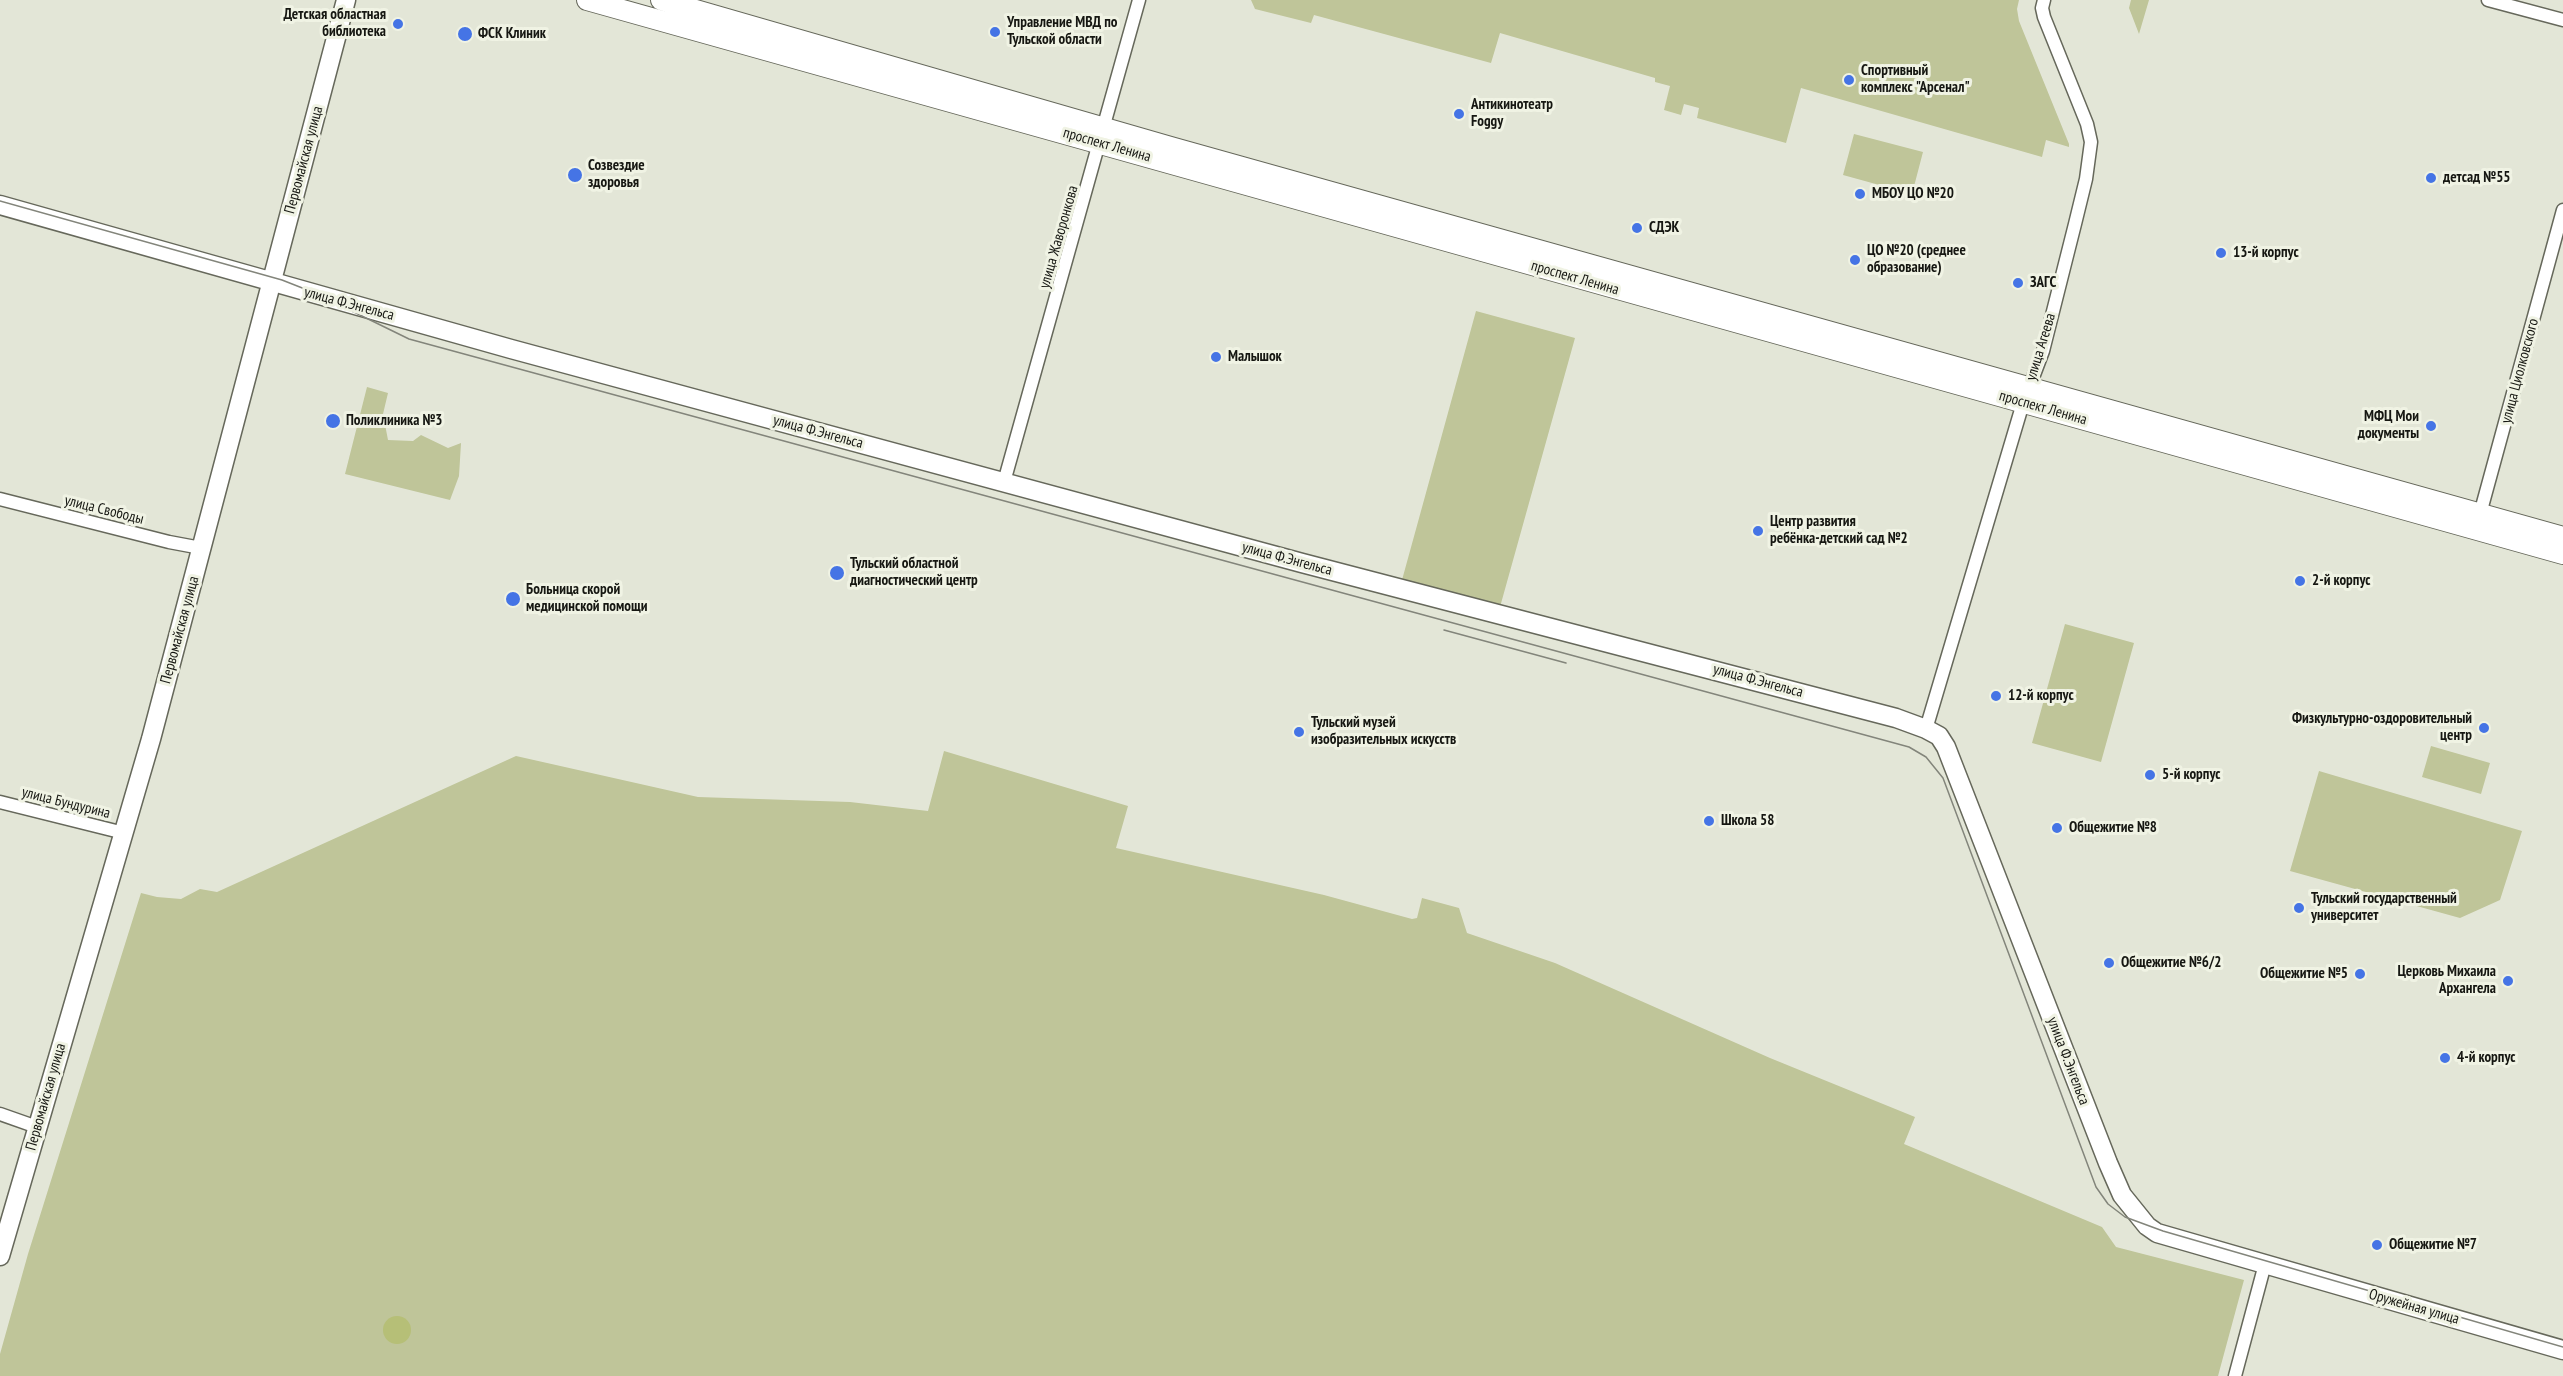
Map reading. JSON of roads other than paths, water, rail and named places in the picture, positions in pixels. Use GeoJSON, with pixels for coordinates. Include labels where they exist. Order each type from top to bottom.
{"type":"FeatureCollection","features":[{"type":"Feature","properties":{"kind":"main road","name":"проспект Ленина"},"geometry":{"type":"LineString","coordinates":[[586,0],[1103,135],[2477,522],[2563,554]]}},
{"type":"Feature","properties":{"kind":"main road","name":"проспект Ленина"},"geometry":{"type":"LineString","coordinates":[[661,0],[1103,135]]}},
{"type":"Feature","properties":{"kind":"main road","name":"проспект Ленина"},"geometry":{"type":"LineString","coordinates":[[2477,522],[2563,537]]}},
{"type":"Feature","properties":{"kind":"street","name":"Первомайская улица"},"geometry":{"type":"LineString","coordinates":[[0,1256],[124,833],[346,0]]}},
{"type":"Feature","properties":{"kind":"street","name":"улица Жаворонкова"},"geometry":{"type":"LineString","coordinates":[[1004,482],[1139,0]]}},
{"type":"Feature","properties":{"kind":"street","name":"улица Агеева"},"geometry":{"type":"LineString","coordinates":[[1926,729],[2026,396],[2043,351],[2086,179],[2091,142],[2087,124],[2044,17],[2042,8],[2044,0]]}},
{"type":"Feature","properties":{"kind":"street"},"geometry":{"type":"LineString","coordinates":[[2488,0],[2563,20]]}},
{"type":"Feature","properties":{"kind":"street","name":"улица Ф.Энгельса"},"geometry":{"type":"LineString","coordinates":[[0,205],[511,349],[1292,560],[1896,718],[1926,729],[1939,736],[1946,747],[2122,1195],[2147,1226],[2157,1233],[2265,1264]]}},
{"type":"Feature","properties":{"kind":"street","name":"улица Циолковского"},"geometry":{"type":"LineString","coordinates":[[2477,522],[2563,210]]}},
{"type":"Feature","properties":{"kind":"street","name":"улица Свободы"},"geometry":{"type":"LineString","coordinates":[[0,499],[201,548]]}},
{"type":"Feature","properties":{"kind":"street","name":"улица Бундурина"},"geometry":{"type":"LineString","coordinates":[[0,802],[124,833]]}},
{"type":"Feature","properties":{"kind":"street"},"geometry":{"type":"LineString","coordinates":[[0,1114],[37,1127]]}},
{"type":"Feature","properties":{"kind":"street"},"geometry":{"type":"LineString","coordinates":[[2235,1376],[2265,1264]]}},
{"type":"Feature","properties":{"kind":"street","name":"Оружейная улица"},"geometry":{"type":"LineString","coordinates":[[2265,1264],[2563,1350]]}},
{"type":"Feature","properties":{"kind":"tram line"},"geometry":{"type":"LineString","coordinates":[[0,201],[282,280],[315,293],[409,339],[1909,747],[1926,757],[1943,778],[2096,1187],[2108,1204],[2125,1217],[2163,1231],[2563,1347]]}},
{"type":"Feature","properties":{"kind":"tram line"},"geometry":{"type":"LineString","coordinates":[[1444,630],[1566,663]]}},
{"type":"Feature","properties":{"kind":"place","name":"Детская областная библиотека"},"geometry":{"type":"Point","coordinates":[398,24]}},
{"type":"Feature","properties":{"kind":"place","name":"Управление МВД по Тульской области"},"geometry":{"type":"Point","coordinates":[995,32]}},
{"type":"Feature","properties":{"kind":"place","name":"ФСК Клиник"},"geometry":{"type":"Point","coordinates":[465,34]}},
{"type":"Feature","properties":{"kind":"place","name":"Спортивный комплекс \"Арсенал\""},"geometry":{"type":"Point","coordinates":[1849,80]}},
{"type":"Feature","properties":{"kind":"place","name":"Антикинотеатр Foggy"},"geometry":{"type":"Point","coordinates":[1459,114]}},
{"type":"Feature","properties":{"kind":"place","name":"Созвездие здоровья"},"geometry":{"type":"Point","coordinates":[575,175]}},
{"type":"Feature","properties":{"kind":"place","name":"детсад №55"},"geometry":{"type":"Point","coordinates":[2431,178]}},
{"type":"Feature","properties":{"kind":"place","name":"МБОУ ЦО №20"},"geometry":{"type":"Point","coordinates":[1860,194]}},
{"type":"Feature","properties":{"kind":"place","name":"СДЭК"},"geometry":{"type":"Point","coordinates":[1637,228]}},
{"type":"Feature","properties":{"kind":"place","name":"13-й корпус"},"geometry":{"type":"Point","coordinates":[2221,253]}},
{"type":"Feature","properties":{"kind":"place","name":"ЦО №20 (среднее образование)"},"geometry":{"type":"Point","coordinates":[1855,260]}},
{"type":"Feature","properties":{"kind":"place","name":"ЗАГС"},"geometry":{"type":"Point","coordinates":[2018,283]}},
{"type":"Feature","properties":{"kind":"place","name":"Малышок"},"geometry":{"type":"Point","coordinates":[1216,357]}},
{"type":"Feature","properties":{"kind":"place","name":"Поликлиника №3"},"geometry":{"type":"Point","coordinates":[333,421]}},
{"type":"Feature","properties":{"kind":"place","name":"МФЦ Мои документы"},"geometry":{"type":"Point","coordinates":[2431,426]}},
{"type":"Feature","properties":{"kind":"place","name":"Центр развития ребёнка-детский сад №2"},"geometry":{"type":"Point","coordinates":[1758,531]}},
{"type":"Feature","properties":{"kind":"place","name":"Тульский областной диагностический центр"},"geometry":{"type":"Point","coordinates":[837,573]}},
{"type":"Feature","properties":{"kind":"place","name":"2-й корпус"},"geometry":{"type":"Point","coordinates":[2300,581]}},
{"type":"Feature","properties":{"kind":"place","name":"Больница скорой медицинской помощи"},"geometry":{"type":"Point","coordinates":[513,599]}},
{"type":"Feature","properties":{"kind":"place","name":"12-й корпус"},"geometry":{"type":"Point","coordinates":[1996,696]}},
{"type":"Feature","properties":{"kind":"place","name":"Физкультурно-оздоровительный центр"},"geometry":{"type":"Point","coordinates":[2484,728]}},
{"type":"Feature","properties":{"kind":"place","name":"Тульский музей изобразительных искусств"},"geometry":{"type":"Point","coordinates":[1299,732]}},
{"type":"Feature","properties":{"kind":"place","name":"5-й корпус"},"geometry":{"type":"Point","coordinates":[2150,775]}},
{"type":"Feature","properties":{"kind":"place","name":"Школа 58"},"geometry":{"type":"Point","coordinates":[1709,821]}},
{"type":"Feature","properties":{"kind":"place","name":"Общежитие №8"},"geometry":{"type":"Point","coordinates":[2057,828]}},
{"type":"Feature","properties":{"kind":"place","name":"Тульский государственный университет"},"geometry":{"type":"Point","coordinates":[2299,908]}},
{"type":"Feature","properties":{"kind":"place","name":"Общежитие №6/2"},"geometry":{"type":"Point","coordinates":[2109,963]}},
{"type":"Feature","properties":{"kind":"place","name":"Общежитие №5"},"geometry":{"type":"Point","coordinates":[2360,974]}},
{"type":"Feature","properties":{"kind":"place","name":"Церковь Михаила Архангела"},"geometry":{"type":"Point","coordinates":[2508,981]}},
{"type":"Feature","properties":{"kind":"place","name":"4-й корпус"},"geometry":{"type":"Point","coordinates":[2445,1058]}},
{"type":"Feature","properties":{"kind":"place","name":"Общежитие №7"},"geometry":{"type":"Point","coordinates":[2377,1245]}}]}
